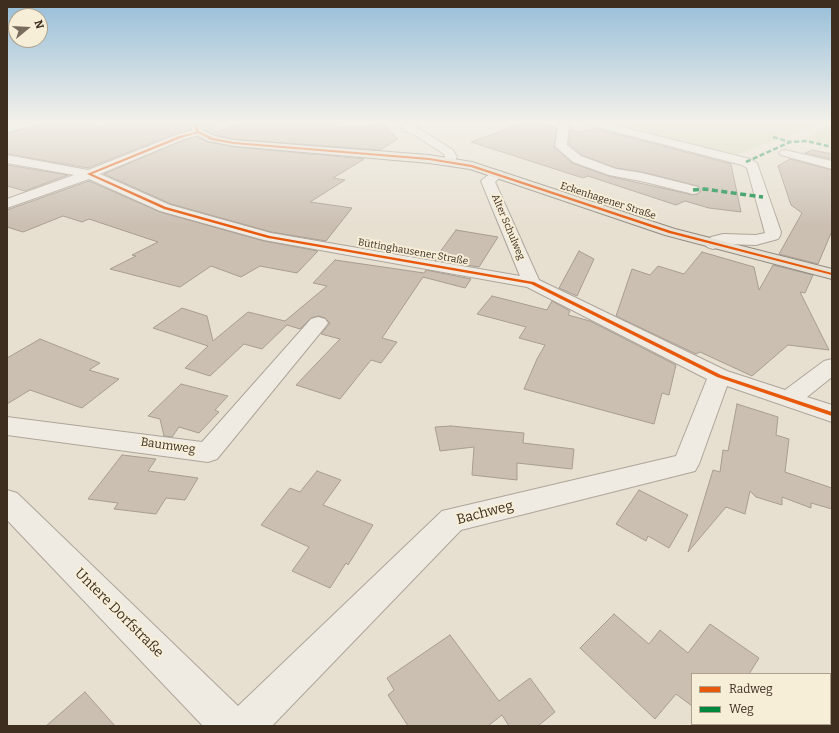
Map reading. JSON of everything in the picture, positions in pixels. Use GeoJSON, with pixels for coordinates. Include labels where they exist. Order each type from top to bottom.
{"type":"FeatureCollection","features":[{"type":"Feature","properties":{"kind":"main road","name":"Eckenhagener Straße"},"geometry":{"type":"LineString","coordinates":[[394,157],[448,162],[472,166],[670,232],[832,274]]}},
{"type":"Feature","properties":{"kind":"street"},"geometry":{"type":"LineString","coordinates":[[7,204],[130,157]]}},
{"type":"Feature","properties":{"kind":"street"},"geometry":{"type":"LineString","coordinates":[[448,162],[452,157]]}},
{"type":"Feature","properties":{"kind":"street"},"geometry":{"type":"LineString","coordinates":[[575,157],[613,172],[642,177],[693,190]]}},
{"type":"Feature","properties":{"kind":"street"},"geometry":{"type":"LineString","coordinates":[[713,244],[717,240],[723,239],[756,240],[772,236],[773,232],[753,166],[746,162],[727,157]]}},
{"type":"Feature","properties":{"kind":"street"},"geometry":{"type":"LineString","coordinates":[[801,157],[832,165]]}},
{"type":"Feature","properties":{"kind":"street","name":"Büttinghausener Straße"},"geometry":{"type":"LineString","coordinates":[[7,159],[89,174],[165,208],[270,237],[532,283],[719,376],[832,414]]}},
{"type":"Feature","properties":{"kind":"street","name":"Alter Schulweg"},"geometry":{"type":"LineString","coordinates":[[497,174],[488,181],[532,283]]}},
{"type":"Feature","properties":{"kind":"street","name":"Baumweg"},"geometry":{"type":"LineString","coordinates":[[7,426],[208,452],[318,323]]}},
{"type":"Feature","properties":{"kind":"street"},"geometry":{"type":"LineString","coordinates":[[788,400],[832,366]]}},
{"type":"Feature","properties":{"kind":"street","name":"Bachweg"},"geometry":{"type":"LineString","coordinates":[[245,726],[452,520],[686,464],[719,376]]}},
{"type":"Feature","properties":{"kind":"street","name":"Untere Dorfstraße"},"geometry":{"type":"LineString","coordinates":[[7,501],[230,726]]}},
{"type":"Feature","properties":{"kind":"building"},"geometry":{"type":"Polygon","coordinates":[[[26,157],[116,157],[88,168],[26,157]]]}},
{"type":"Feature","properties":{"kind":"building"},"geometry":{"type":"Polygon","coordinates":[[[144,157],[345,157],[364,159],[333,178],[345,180],[310,202],[352,208],[326,241],[271,232],[171,204],[104,174],[144,157]]]}},
{"type":"Feature","properties":{"kind":"building"},"geometry":{"type":"Polygon","coordinates":[[[518,157],[565,157],[572,163],[608,176],[693,195],[698,194],[701,191],[698,186],[642,172],[616,168],[588,157],[705,157],[731,164],[741,212],[709,208],[685,201],[676,205],[588,176],[583,178],[518,157]]]}},
{"type":"Feature","properties":{"kind":"building"},"geometry":{"type":"Polygon","coordinates":[[[790,159],[832,170],[832,231],[818,264],[779,254],[802,213],[791,205],[778,166],[790,159]]]}},
{"type":"Feature","properties":{"kind":"building"},"geometry":{"type":"Polygon","coordinates":[[[7,165],[68,175],[25,191],[7,186],[7,165]]]}},
{"type":"Feature","properties":{"kind":"building"},"geometry":{"type":"Polygon","coordinates":[[[89,181],[160,212],[264,241],[318,251],[297,273],[260,266],[241,277],[211,266],[180,287],[110,269],[136,256],[132,255],[158,242],[89,219],[82,222],[63,216],[23,232],[7,227],[7,210],[89,181]]]}},
{"type":"Feature","properties":{"kind":"building"},"geometry":{"type":"Polygon","coordinates":[[[456,230],[498,237],[479,267],[434,260],[456,230]]]}},
{"type":"Feature","properties":{"kind":"building"},"geometry":{"type":"Polygon","coordinates":[[[579,251],[594,259],[577,296],[559,288],[579,251]]]}},
{"type":"Feature","properties":{"kind":"building"},"geometry":{"type":"Polygon","coordinates":[[[702,252],[754,267],[759,290],[773,265],[813,275],[805,293],[800,292],[829,350],[788,345],[752,376],[700,352],[696,354],[616,316],[632,269],[650,275],[658,266],[684,274],[702,252]]]}},
{"type":"Feature","properties":{"kind":"building"},"geometry":{"type":"Polygon","coordinates":[[[335,260],[424,273],[426,270],[471,279],[465,288],[423,277],[382,338],[397,342],[381,363],[371,360],[340,399],[296,385],[340,339],[321,334],[330,323],[325,318],[318,316],[311,318],[300,329],[287,325],[262,349],[244,344],[210,376],[185,368],[208,346],[153,328],[182,308],[207,316],[213,341],[248,312],[285,321],[327,286],[313,283],[335,260]]]}},
{"type":"Feature","properties":{"kind":"building"},"geometry":{"type":"Polygon","coordinates":[[[492,296],[547,310],[552,301],[570,311],[568,315],[590,321],[676,365],[669,395],[662,393],[654,424],[524,389],[545,345],[519,338],[526,327],[477,314],[492,296]]]}},
{"type":"Feature","properties":{"kind":"building"},"geometry":{"type":"Polygon","coordinates":[[[40,339],[100,363],[89,370],[119,379],[82,408],[30,390],[7,404],[7,358],[40,339]]]}},
{"type":"Feature","properties":{"kind":"building"},"geometry":{"type":"Polygon","coordinates":[[[181,384],[228,396],[215,410],[219,412],[199,433],[179,427],[172,437],[164,436],[160,419],[148,416],[181,384]]]}},
{"type":"Feature","properties":{"kind":"building"},"geometry":{"type":"Polygon","coordinates":[[[737,404],[778,417],[776,435],[789,439],[785,472],[832,488],[832,509],[811,503],[811,508],[782,497],[782,505],[756,497],[750,491],[745,514],[726,507],[688,552],[713,470],[720,472],[723,450],[728,451],[737,404]]]}},
{"type":"Feature","properties":{"kind":"building"},"geometry":{"type":"Polygon","coordinates":[[[451,426],[524,433],[523,443],[574,449],[572,469],[517,463],[517,480],[472,475],[474,447],[440,451],[435,427],[451,426]]]}},
{"type":"Feature","properties":{"kind":"building"},"geometry":{"type":"Polygon","coordinates":[[[122,455],[156,459],[148,471],[198,478],[185,500],[166,498],[156,514],[114,509],[118,503],[88,499],[122,455]]]}},
{"type":"Feature","properties":{"kind":"building"},"geometry":{"type":"Polygon","coordinates":[[[317,471],[341,480],[323,505],[373,525],[348,565],[346,563],[330,588],[292,571],[309,547],[261,525],[290,488],[300,492],[317,471]]]}},
{"type":"Feature","properties":{"kind":"building"},"geometry":{"type":"Polygon","coordinates":[[[639,490],[688,515],[669,548],[648,536],[646,541],[616,524],[639,490]]]}},
{"type":"Feature","properties":{"kind":"building"},"geometry":{"type":"Polygon","coordinates":[[[614,614],[649,644],[660,630],[688,653],[710,624],[759,658],[750,673],[691,673],[691,705],[676,694],[655,719],[580,648],[614,614]]]}},
{"type":"Feature","properties":{"kind":"building"},"geometry":{"type":"Polygon","coordinates":[[[450,635],[499,701],[530,678],[555,712],[538,726],[509,726],[502,715],[488,726],[408,726],[388,695],[394,690],[387,678],[450,635]]]}},
{"type":"Feature","properties":{"kind":"building"},"geometry":{"type":"Polygon","coordinates":[[[85,692],[115,726],[46,726],[85,692]]]}},
{"type":"Feature","properties":{"kind":"marked path"},"geometry":{"type":"LineString","coordinates":[[746,162],[757,157]]}},
{"type":"Feature","properties":{"kind":"marked path"},"geometry":{"type":"LineString","coordinates":[[693,190],[704,189],[763,197]]}},
{"type":"Feature","properties":{"kind":"cycle path"},"geometry":{"type":"LineString","coordinates":[[130,157],[89,174],[165,208],[270,237],[532,283],[719,376],[832,414]]}},
{"type":"Feature","properties":{"kind":"cycle path"},"geometry":{"type":"LineString","coordinates":[[407,157],[472,166],[670,232],[832,274]]}}]}
